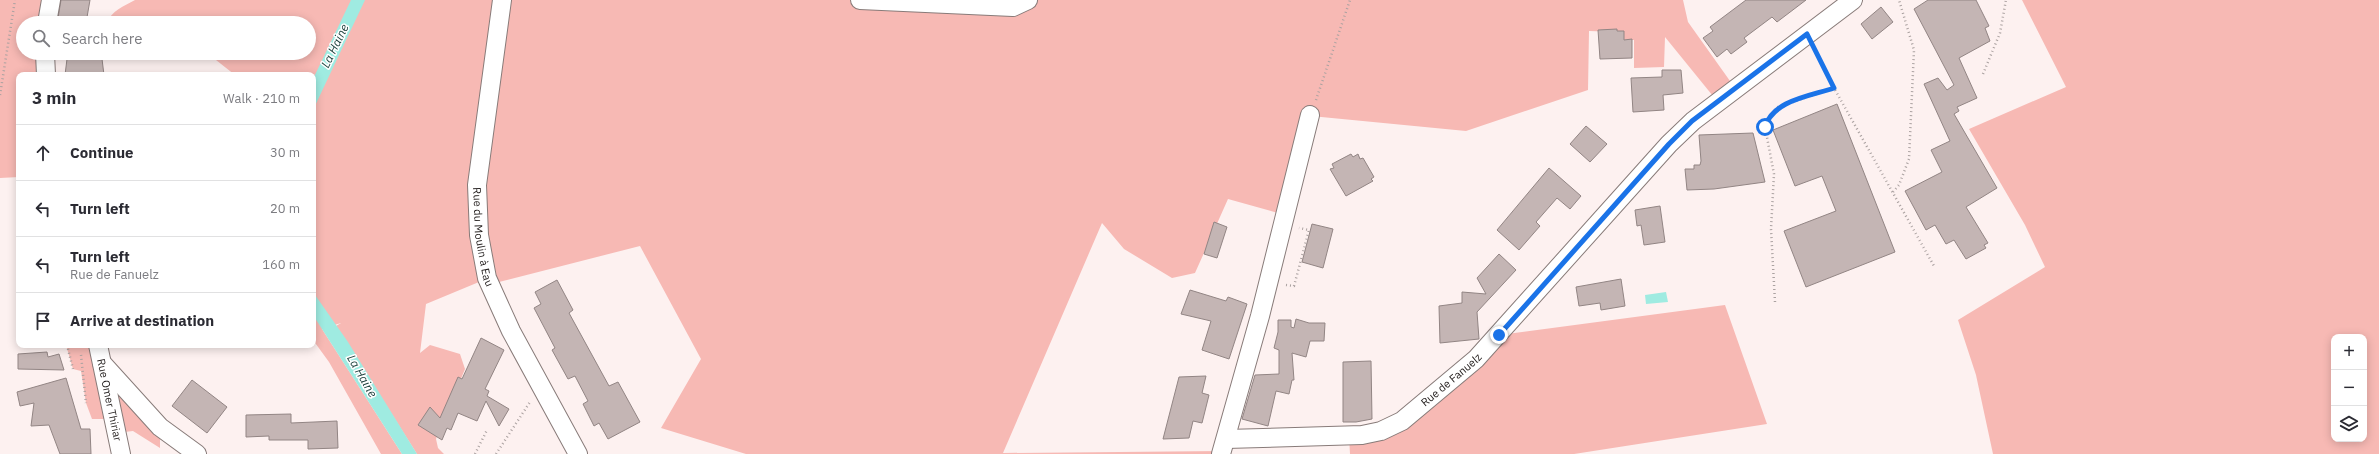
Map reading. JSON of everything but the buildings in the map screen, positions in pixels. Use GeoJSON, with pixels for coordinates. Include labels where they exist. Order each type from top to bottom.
{"type":"FeatureCollection","features":[{"type":"Feature","properties":{"kind":"street"},"geometry":{"type":"LineString","coordinates":[[48,16],[51,0]]}},
{"type":"Feature","properties":{"kind":"street","name":"Rue du Moulin à Eau"},"geometry":{"type":"LineString","coordinates":[[502,0],[477,185],[479,235],[487,278],[511,331],[578,454]]}},
{"type":"Feature","properties":{"kind":"street"},"geometry":{"type":"LineString","coordinates":[[860,0],[1013,7],[1028,0]]}},
{"type":"Feature","properties":{"kind":"street","name":"Rue de Fanuelz"},"geometry":{"type":"LineString","coordinates":[[1224,446],[1362,435],[1381,431],[1402,421],[1476,359],[1669,144],[1692,121],[1853,0]]}},
{"type":"Feature","properties":{"kind":"street"},"geometry":{"type":"LineString","coordinates":[[45,60],[46,72]]}},
{"type":"Feature","properties":{"kind":"street"},"geometry":{"type":"LineString","coordinates":[[1224,446],[1310,115]]}},
{"type":"Feature","properties":{"kind":"street","name":"Rue Omer Thiriar"},"geometry":{"type":"LineString","coordinates":[[99,348],[121,454]]}},
{"type":"Feature","properties":{"kind":"street"},"geometry":{"type":"LineString","coordinates":[[102,363],[160,427],[172,438],[197,454]]}},
{"type":"Feature","properties":{"kind":"path"},"geometry":{"type":"LineString","coordinates":[[0,96],[15,0]]}},
{"type":"Feature","properties":{"kind":"path"},"geometry":{"type":"LineString","coordinates":[[1310,115],[1350,0]]}},
{"type":"Feature","properties":{"kind":"path"},"geometry":{"type":"LineString","coordinates":[[1893,192],[1899,185],[1909,159],[1914,50],[1898,0]]}},
{"type":"Feature","properties":{"kind":"path"},"geometry":{"type":"LineString","coordinates":[[1983,74],[1997,44],[2006,0]]}},
{"type":"Feature","properties":{"kind":"path"},"geometry":{"type":"LineString","coordinates":[[1807,34],[1834,88],[1934,266]]}},
{"type":"Feature","properties":{"kind":"path"},"geometry":{"type":"LineString","coordinates":[[1775,302],[1771,229],[1774,174],[1765,127],[1767,119],[1778,107],[1834,88]]}},
{"type":"Feature","properties":{"kind":"path"},"geometry":{"type":"LineString","coordinates":[[68,348],[73,369]]}},
{"type":"Feature","properties":{"kind":"path"},"geometry":{"type":"LineString","coordinates":[[80,352],[86,402]]}},
{"type":"Feature","properties":{"kind":"path"},"geometry":{"type":"LineString","coordinates":[[496,454],[541,388]]}},
{"type":"Feature","properties":{"kind":"path"},"geometry":{"type":"LineString","coordinates":[[474,454],[487,430]]}},
{"type":"Feature","properties":{"kind":"shaded area"},"geometry":{"type":"Polygon","coordinates":[[[0,0],[51,0],[48,16],[16,16],[16,60],[45,60],[46,72],[16,72],[16,177],[0,178],[0,0]]]}},
{"type":"Feature","properties":{"kind":"shaded area"},"geometry":{"type":"Polygon","coordinates":[[[135,0],[1683,0],[1688,22],[1735,88],[1717,101],[1665,37],[1664,67],[1634,68],[1634,40],[1619,40],[1618,32],[1589,31],[1588,90],[1466,131],[1311,116],[1285,215],[1228,199],[1195,273],[1172,278],[1124,249],[1102,223],[1003,453],[1222,451],[1221,454],[746,454],[661,428],[701,359],[640,246],[491,284],[479,282],[426,304],[420,353],[430,345],[460,354],[465,369],[436,439],[438,448],[444,454],[417,454],[336,326],[341,323],[322,329],[402,454],[381,454],[329,362],[316,344],[316,72],[231,72],[216,60],[316,60],[316,16],[111,16],[122,7],[135,0]]]}},
{"type":"Feature","properties":{"kind":"shaded area"},"geometry":{"type":"Polygon","coordinates":[[[2022,0],[2379,0],[2379,454],[1993,454],[1976,375],[1958,320],[2045,267],[2025,225],[1969,129],[2066,87],[2022,0]]]}},
{"type":"Feature","properties":{"kind":"shaded area"},"geometry":{"type":"Polygon","coordinates":[[[1725,305],[1767,424],[1574,454],[1350,454],[1349,436],[1381,431],[1499,335],[1725,305]]]}},
{"type":"Feature","properties":{"kind":"shaded area"},"geometry":{"type":"Polygon","coordinates":[[[67,348],[100,348],[160,427],[160,448],[133,431],[116,433],[113,419],[92,419],[86,403],[81,371],[73,369],[67,348]]]}},
{"type":"Feature","properties":{"kind":"water","name":"La Haine"},"geometry":{"type":"Polygon","coordinates":[[[351,0],[365,0],[316,104],[316,73],[351,0]]]}},
{"type":"Feature","properties":{"kind":"water"},"geometry":{"type":"Polygon","coordinates":[[[1666,292],[1668,302],[1646,304],[1645,295],[1666,292]]]}},
{"type":"Feature","properties":{"kind":"water","name":"La Haine"},"geometry":{"type":"Polygon","coordinates":[[[316,296],[348,342],[417,454],[402,454],[316,320],[316,296]]]}},
{"type":"Feature","properties":{"kind":"route"},"geometry":{"type":"LineString","coordinates":[[1499,335],[1669,144],[1692,121],[1807,34],[1834,88],[1778,107],[1767,119],[1765,127]]}}]}
